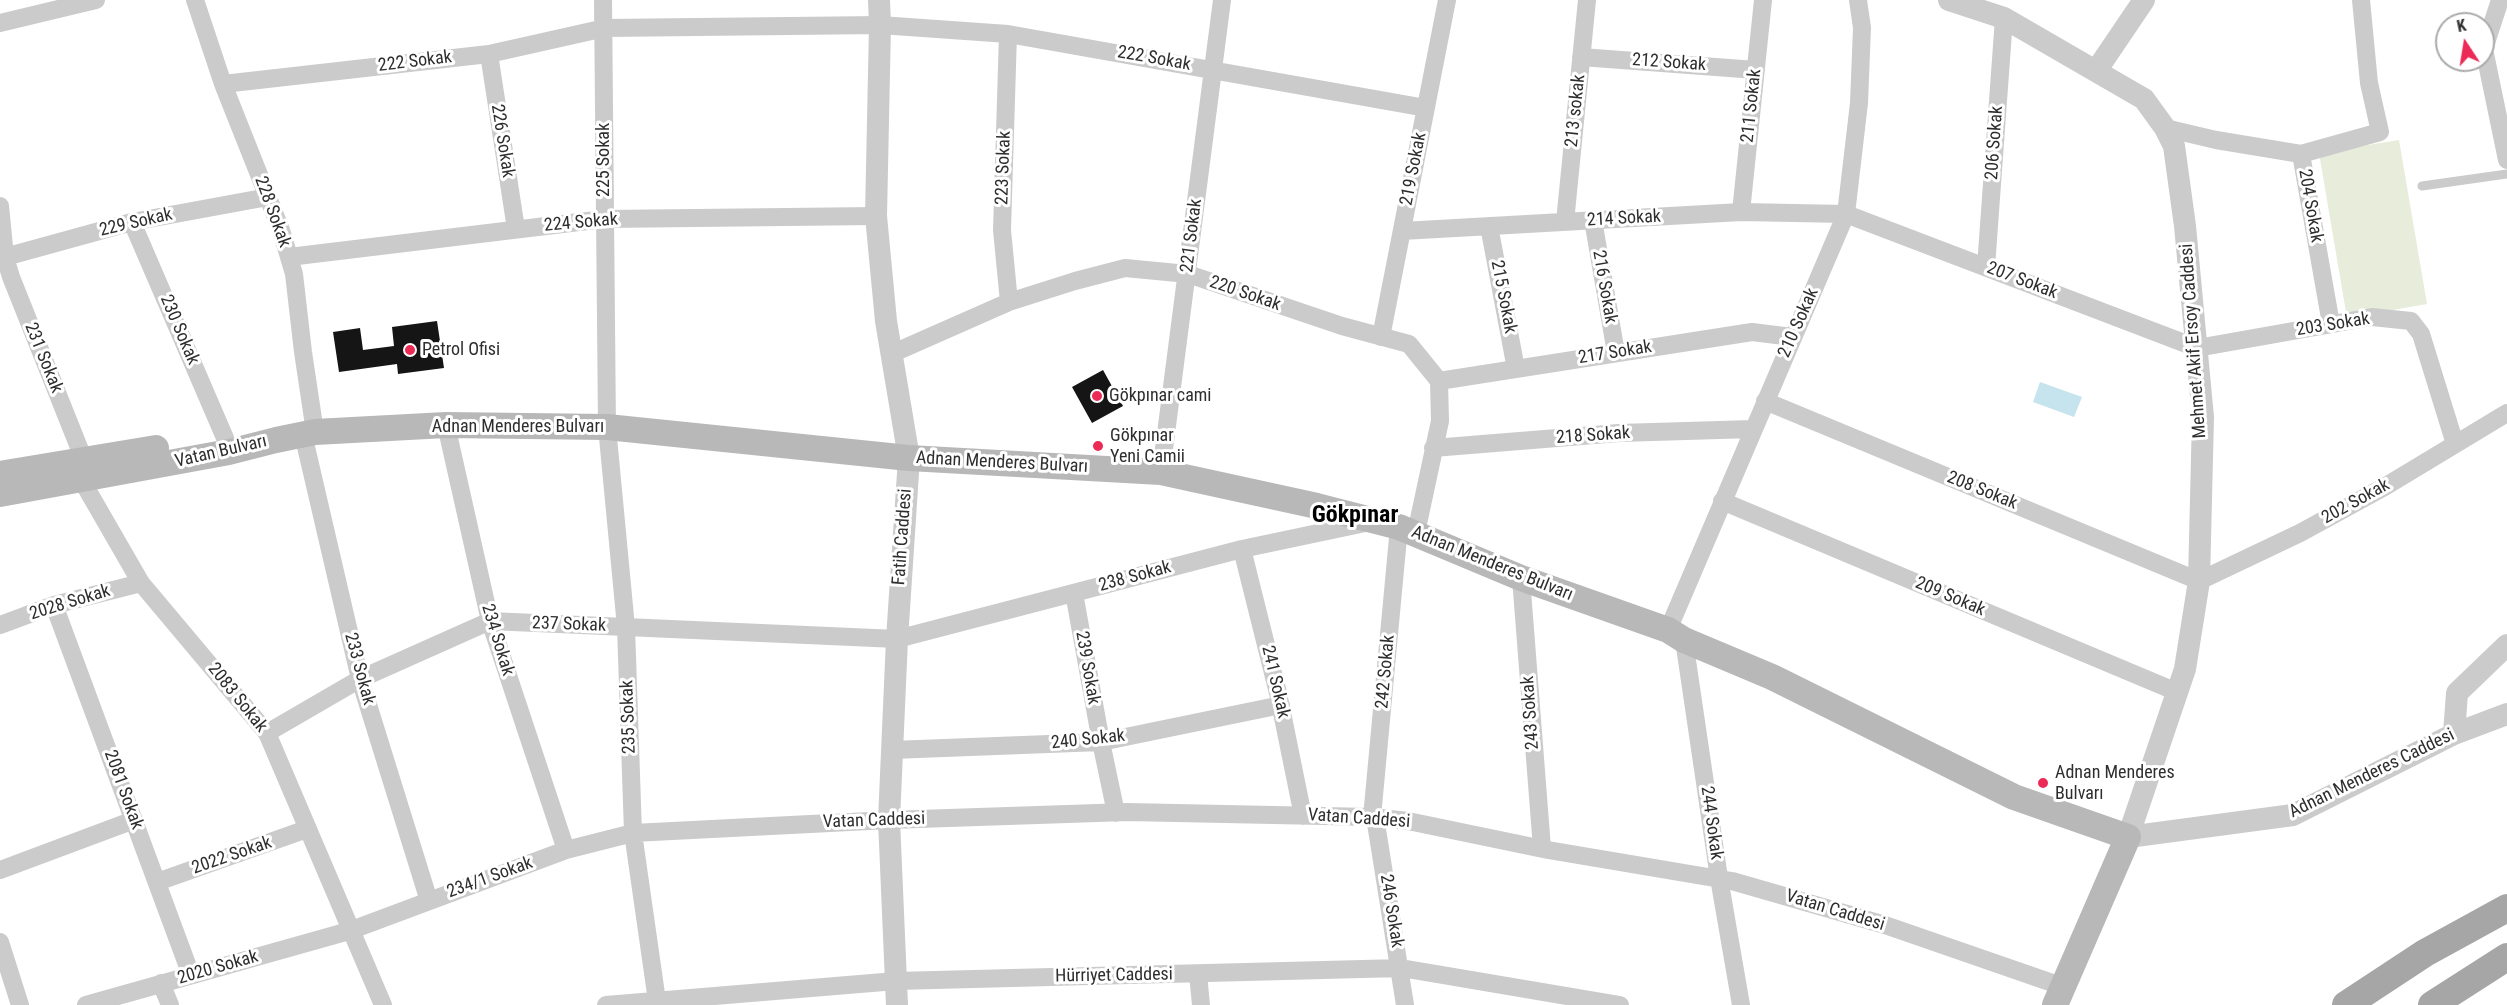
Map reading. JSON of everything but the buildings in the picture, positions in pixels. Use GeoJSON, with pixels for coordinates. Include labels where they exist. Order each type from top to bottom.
{"type":"FeatureCollection","features":[{"type":"Feature","properties":{"kind":"main road","name":"Adnan Menderes Bulvarı"},"geometry":{"type":"LineString","coordinates":[[276,440],[309,433],[446,425],[607,427],[909,458],[1161,472],[1408,530],[1521,578],[1676,635],[1772,677],[2014,797],[2128,837]]}},
{"type":"Feature","properties":{"kind":"main road","name":"Vatan Bulvarı"},"geometry":{"type":"LineString","coordinates":[[0,494],[82,470],[225,438],[276,440]]}},
{"type":"Feature","properties":{"kind":"main road","name":"Vatan Bulvarı"},"geometry":{"type":"LineString","coordinates":[[0,474],[82,470],[229,452],[276,440]]}},
{"type":"Feature","properties":{"kind":"main road"},"geometry":{"type":"LineString","coordinates":[[2059,996],[2128,837]]}},
{"type":"Feature","properties":{"kind":"main road"},"geometry":{"type":"LineString","coordinates":[[2346,1005],[2425,953],[2507,908]]}},
{"type":"Feature","properties":{"kind":"main road"},"geometry":{"type":"LineString","coordinates":[[2432,1005],[2507,957]]}},
{"type":"Feature","properties":{"kind":"street"},"geometry":{"type":"LineString","coordinates":[[0,23],[96,0]]}},
{"type":"Feature","properties":{"kind":"street","name":"228 Sokak"},"geometry":{"type":"LineString","coordinates":[[195,0],[223,84],[268,197],[294,274],[309,433]]}},
{"type":"Feature","properties":{"kind":"street","name":"225 Sokak"},"geometry":{"type":"LineString","coordinates":[[603,0],[607,427]]}},
{"type":"Feature","properties":{"kind":"street","name":"Fatih Caddesi"},"geometry":{"type":"LineString","coordinates":[[879,0],[876,216],[891,354],[909,458],[897,639],[889,820],[897,1005]]}},
{"type":"Feature","properties":{"kind":"street","name":"221 Sokak"},"geometry":{"type":"LineString","coordinates":[[1161,472],[1222,0]]}},
{"type":"Feature","properties":{"kind":"street","name":"219 Sokak"},"geometry":{"type":"LineString","coordinates":[[1381,337],[1446,0]]}},
{"type":"Feature","properties":{"kind":"street","name":"213 sokak"},"geometry":{"type":"LineString","coordinates":[[1564,222],[1587,0]]}},
{"type":"Feature","properties":{"kind":"street","name":"211 Sokak"},"geometry":{"type":"LineString","coordinates":[[1741,212],[1763,0]]}},
{"type":"Feature","properties":{"kind":"street","name":"210 Sokak"},"geometry":{"type":"LineString","coordinates":[[1676,635],[1722,501],[1846,214],[1859,103],[1862,28],[1858,0]]}},
{"type":"Feature","properties":{"kind":"street","name":"Mehmet Akif Ersoy Caddesi"},"geometry":{"type":"LineString","coordinates":[[1949,0],[2004,18],[2144,99],[2165,128],[2174,147],[2186,226],[2203,417],[2199,580],[2185,669],[2128,837]]}},
{"type":"Feature","properties":{"kind":"street"},"geometry":{"type":"LineString","coordinates":[[2096,71],[2144,0]]}},
{"type":"Feature","properties":{"kind":"street"},"geometry":{"type":"LineString","coordinates":[[2301,154],[2380,132],[2369,83],[2361,0]]}},
{"type":"Feature","properties":{"kind":"street"},"geometry":{"type":"LineString","coordinates":[[2500,0],[2484,49],[2507,160]]}},
{"type":"Feature","properties":{"kind":"street","name":"206 Sokak"},"geometry":{"type":"LineString","coordinates":[[1986,267],[2004,18]]}},
{"type":"Feature","properties":{"kind":"street","name":"222 Sokak"},"geometry":{"type":"LineString","coordinates":[[223,84],[489,54],[605,28],[880,25],[1008,34],[1426,108]]}},
{"type":"Feature","properties":{"kind":"street","name":"223 Sokak"},"geometry":{"type":"LineString","coordinates":[[1008,34],[1002,230],[1009,302]]}},
{"type":"Feature","properties":{"kind":"street","name":"226 Sokak"},"geometry":{"type":"LineString","coordinates":[[489,54],[516,229]]}},
{"type":"Feature","properties":{"kind":"street","name":"212 Sokak"},"geometry":{"type":"LineString","coordinates":[[1581,57],[1756,70]]}},
{"type":"Feature","properties":{"kind":"street","name":"204 Sokak"},"geometry":{"type":"LineString","coordinates":[[2165,128],[2216,140],[2301,154],[2331,324]]}},
{"type":"Feature","properties":{"kind":"street","name":"229 Sokak"},"geometry":{"type":"LineString","coordinates":[[5,257],[132,222],[268,197]]}},
{"type":"Feature","properties":{"kind":"street","name":"231 Sokak"},"geometry":{"type":"LineString","coordinates":[[0,207],[5,278],[82,470]]}},
{"type":"Feature","properties":{"kind":"street","name":"214 Sokak"},"geometry":{"type":"LineString","coordinates":[[1402,231],[1741,212],[1846,214]]}},
{"type":"Feature","properties":{"kind":"street","name":"207 Sokak"},"geometry":{"type":"LineString","coordinates":[[1846,214],[2197,348]]}},
{"type":"Feature","properties":{"kind":"street","name":"224 Sokak"},"geometry":{"type":"LineString","coordinates":[[289,257],[604,219],[876,216]]}},
{"type":"Feature","properties":{"kind":"street","name":"216 Sokak"},"geometry":{"type":"LineString","coordinates":[[1593,220],[1616,353]]}},
{"type":"Feature","properties":{"kind":"street","name":"230 Sokak"},"geometry":{"type":"LineString","coordinates":[[132,222],[225,438]]}},
{"type":"Feature","properties":{"kind":"street","name":"215 Sokak"},"geometry":{"type":"LineString","coordinates":[[1489,226],[1516,369]]}},
{"type":"Feature","properties":{"kind":"street","name":"220 Sokak"},"geometry":{"type":"LineString","coordinates":[[891,354],[1009,302],[1125,268],[1188,274],[1342,326],[1409,344],[1439,381]]}},
{"type":"Feature","properties":{"kind":"street","name":"203 Sokak"},"geometry":{"type":"LineString","coordinates":[[2197,348],[2372,317],[2412,321],[2421,334],[2455,444]]}},
{"type":"Feature","properties":{"kind":"street","name":"217 Sokak"},"geometry":{"type":"LineString","coordinates":[[1439,381],[1752,332],[1792,338]]}},
{"type":"Feature","properties":{"kind":"street"},"geometry":{"type":"LineString","coordinates":[[1408,530],[1440,421],[1439,381]]}},
{"type":"Feature","properties":{"kind":"street","name":"208 Sokak"},"geometry":{"type":"LineString","coordinates":[[1765,401],[2199,580]]}},
{"type":"Feature","properties":{"kind":"street","name":"202 Sokak"},"geometry":{"type":"LineString","coordinates":[[2199,580],[2300,533],[2386,486],[2507,413]]}},
{"type":"Feature","properties":{"kind":"street","name":"234 Sokak"},"geometry":{"type":"LineString","coordinates":[[446,425],[490,621],[566,850]]}},
{"type":"Feature","properties":{"kind":"street","name":"235 Sokak"},"geometry":{"type":"LineString","coordinates":[[607,427],[626,627],[633,833],[659,1003]]}},
{"type":"Feature","properties":{"kind":"street","name":"218 Sokak"},"geometry":{"type":"LineString","coordinates":[[1433,447],[1619,434],[1753,429]]}},
{"type":"Feature","properties":{"kind":"street","name":"233 Sokak"},"geometry":{"type":"LineString","coordinates":[[309,433],[360,679],[429,901]]}},
{"type":"Feature","properties":{"kind":"street","name":"2083 Sokak"},"geometry":{"type":"LineString","coordinates":[[82,470],[141,583],[267,733],[383,1005]]}},
{"type":"Feature","properties":{"kind":"street","name":"209 Sokak"},"geometry":{"type":"LineString","coordinates":[[1722,501],[2177,692]]}},
{"type":"Feature","properties":{"kind":"street","name":"238 Sokak"},"geometry":{"type":"LineString","coordinates":[[897,639],[1242,549],[1375,521]]}},
{"type":"Feature","properties":{"kind":"street","name":"242 Sokak"},"geometry":{"type":"LineString","coordinates":[[1374,817],[1408,530]]}},
{"type":"Feature","properties":{"kind":"street","name":"241 Sokak"},"geometry":{"type":"LineString","coordinates":[[1242,549],[1281,705],[1303,816]]}},
{"type":"Feature","properties":{"kind":"street","name":"243 Sokak"},"geometry":{"type":"LineString","coordinates":[[1521,578],[1542,848]]}},
{"type":"Feature","properties":{"kind":"street","name":"2028 Sokak"},"geometry":{"type":"LineString","coordinates":[[0,625],[54,605],[141,583]]}},
{"type":"Feature","properties":{"kind":"street","name":"239 Sokak"},"geometry":{"type":"LineString","coordinates":[[1074,593],[1116,813]]}},
{"type":"Feature","properties":{"kind":"street","name":"2081 Sokak"},"geometry":{"type":"LineString","coordinates":[[54,605],[191,975]]}},
{"type":"Feature","properties":{"kind":"street","name":"237 Sokak"},"geometry":{"type":"LineString","coordinates":[[267,733],[360,679],[490,621],[897,639]]}},
{"type":"Feature","properties":{"kind":"street","name":"244 Sokak"},"geometry":{"type":"LineString","coordinates":[[1676,635],[1741,1005]]}},
{"type":"Feature","properties":{"kind":"street"},"geometry":{"type":"LineString","coordinates":[[2454,734],[2457,693],[2507,645]]}},
{"type":"Feature","properties":{"kind":"street","name":"240 Sokak"},"geometry":{"type":"LineString","coordinates":[[892,750],[1101,742],[1281,705]]}},
{"type":"Feature","properties":{"kind":"street","name":"Adnan Menderes Caddesi"},"geometry":{"type":"LineString","coordinates":[[2128,837],[2293,815],[2454,734],[2507,714]]}},
{"type":"Feature","properties":{"kind":"street","name":"Vatan Caddesi"},"geometry":{"type":"LineString","coordinates":[[633,833],[889,820],[1116,813],[1374,817],[1408,821],[1542,848],[1719,878],[1885,925],[2059,996]]}},
{"type":"Feature","properties":{"kind":"street","name":"246 Sokak"},"geometry":{"type":"LineString","coordinates":[[1374,817],[1401,968],[1405,1005]]}},
{"type":"Feature","properties":{"kind":"street"},"geometry":{"type":"LineString","coordinates":[[0,870],[134,820]]}},
{"type":"Feature","properties":{"kind":"street","name":"2022 Sokak"},"geometry":{"type":"LineString","coordinates":[[157,882],[307,829]]}},
{"type":"Feature","properties":{"kind":"street","name":"234/1 Sokak"},"geometry":{"type":"LineString","coordinates":[[350,931],[566,850],[633,833]]}},
{"type":"Feature","properties":{"kind":"street","name":"2020 Sokak"},"geometry":{"type":"LineString","coordinates":[[86,1005],[350,931]]}},
{"type":"Feature","properties":{"kind":"street"},"geometry":{"type":"LineString","coordinates":[[0,942],[20,1005]]}},
{"type":"Feature","properties":{"kind":"street","name":"Hürriyet Caddesi"},"geometry":{"type":"LineString","coordinates":[[606,1005],[659,1003],[896,981],[1401,968],[1620,1005]]}},
{"type":"Feature","properties":{"kind":"street"},"geometry":{"type":"LineString","coordinates":[[1198,974],[1201,1005]]}},
{"type":"Feature","properties":{"kind":"street"},"geometry":{"type":"LineString","coordinates":[[161,983],[170,1005]]}},
{"type":"Feature","properties":{"kind":"lane"},"geometry":{"type":"LineString","coordinates":[[2422,186],[2507,174]]}},
{"type":"Feature","properties":{"kind":"green space"},"geometry":{"type":"Polygon","coordinates":[[[2399,140],[2427,304],[2347,318],[2319,153],[2399,140]]]}},
{"type":"Feature","properties":{"kind":"water"},"geometry":{"type":"Polygon","coordinates":[[[2040,382],[2082,397],[2074,417],[2033,402],[2040,382]]]}},
{"type":"Feature","properties":{"kind":"place","name":"Petrol Ofisi"},"geometry":{"type":"Point","coordinates":[410,350]}},
{"type":"Feature","properties":{"kind":"place","name":"Gökpınar cami"},"geometry":{"type":"Point","coordinates":[1097,396]}},
{"type":"Feature","properties":{"kind":"place","name":"Gökpınar Yeni Camii"},"geometry":{"type":"Point","coordinates":[1098,446]}},
{"type":"Feature","properties":{"kind":"place","name":"Adnan Menderes Bulvarı"},"geometry":{"type":"Point","coordinates":[2043,783]}},
{"type":"Feature","properties":{"kind":"district","name":"Gökpınar"},"geometry":{"type":"Point","coordinates":[1355,516]}}]}
